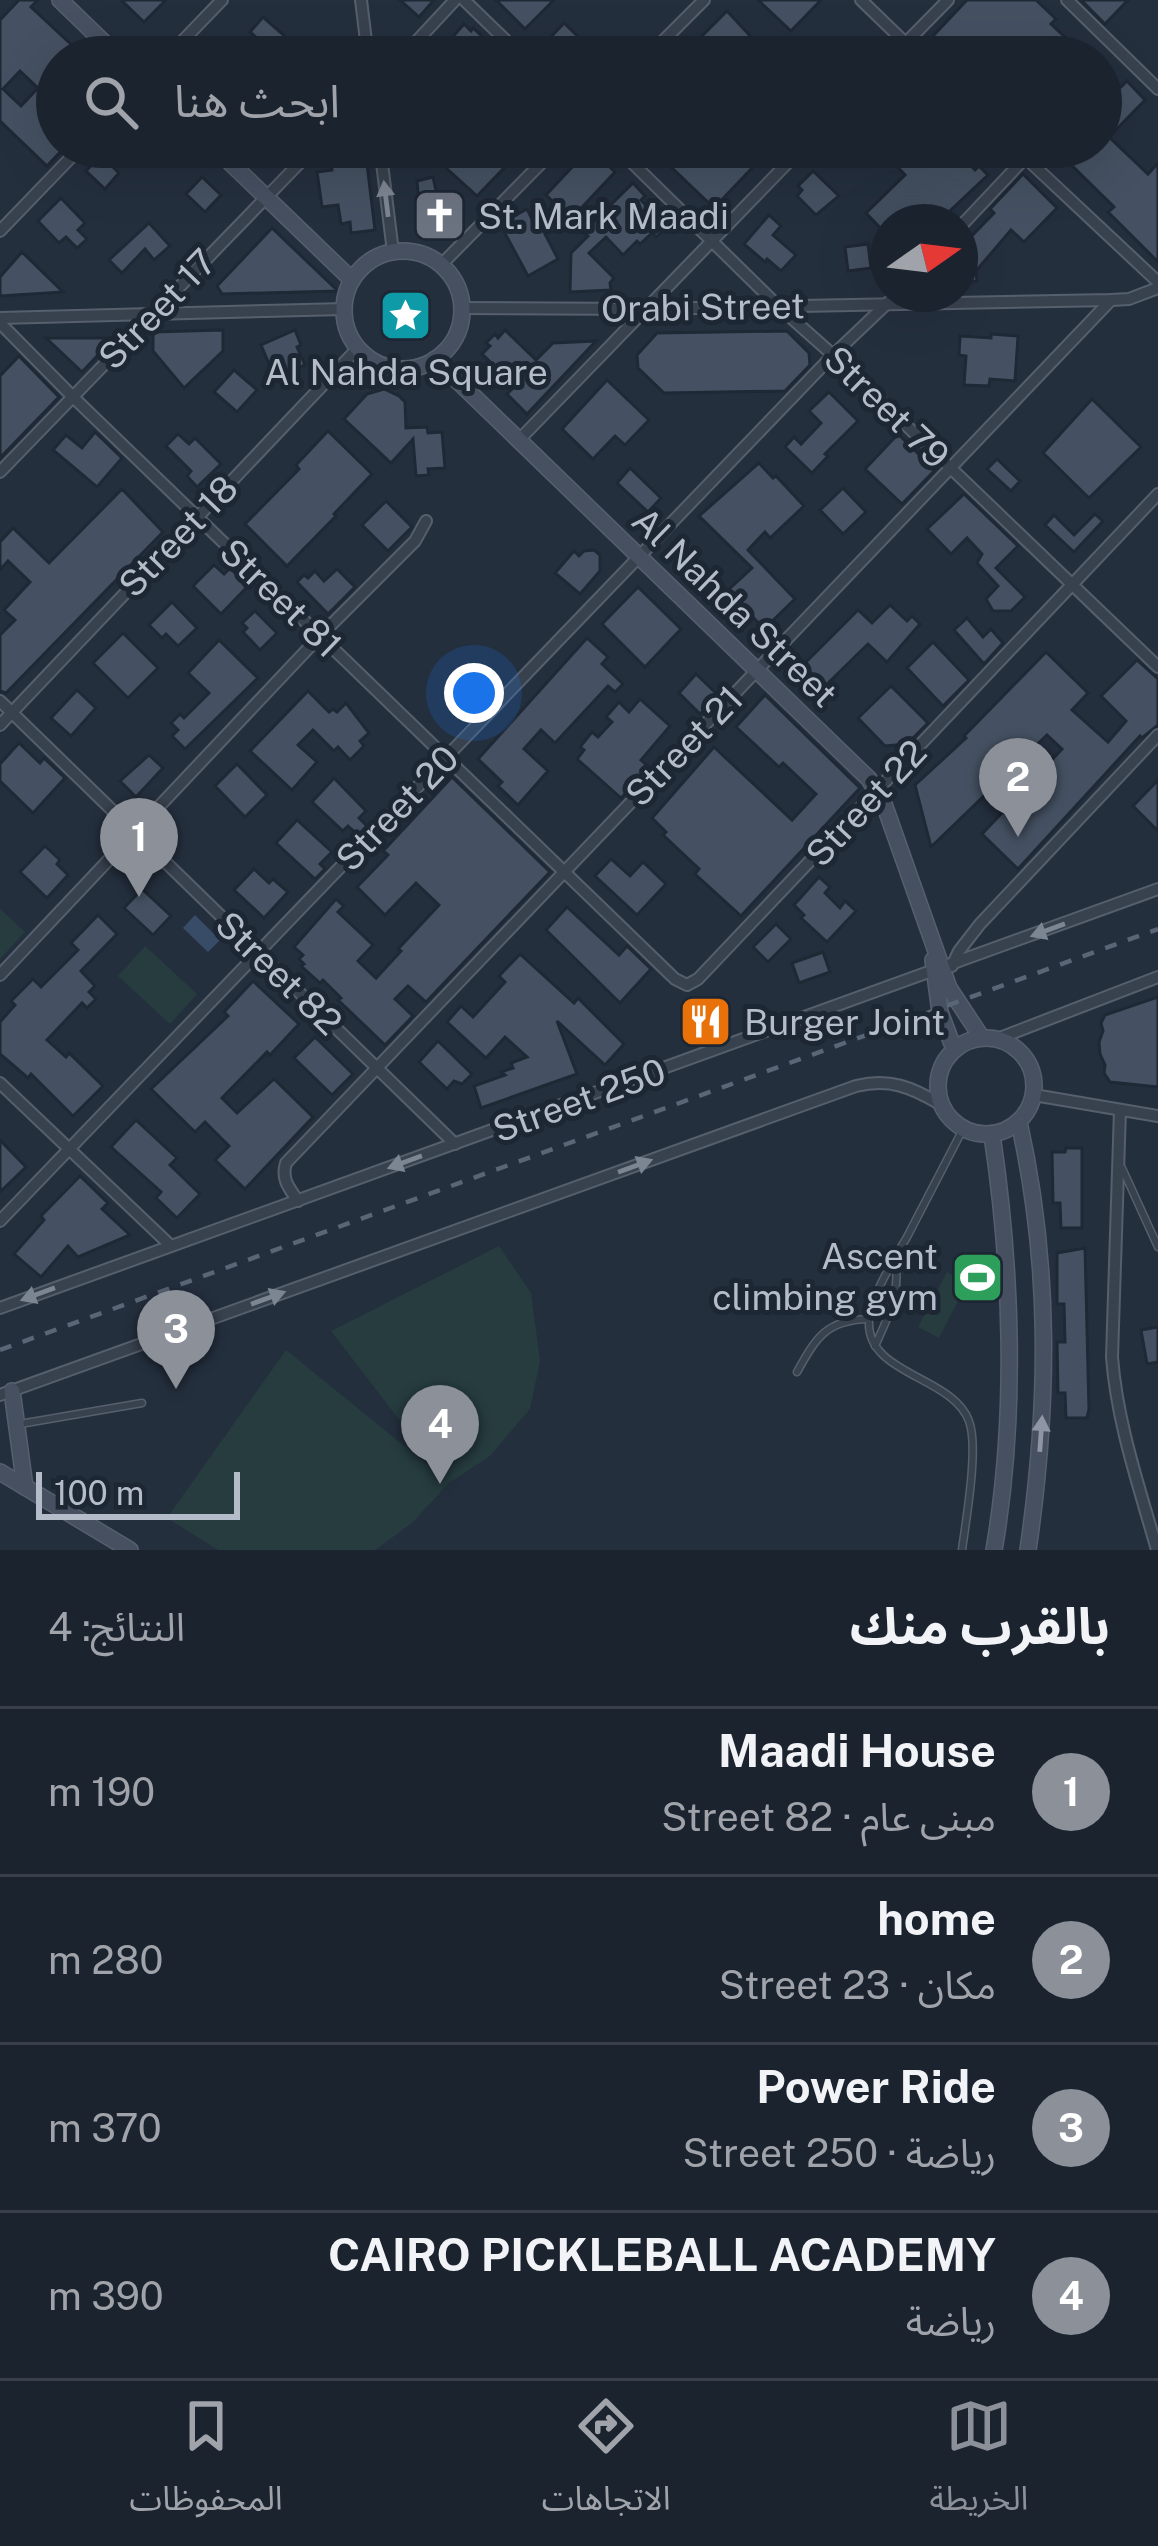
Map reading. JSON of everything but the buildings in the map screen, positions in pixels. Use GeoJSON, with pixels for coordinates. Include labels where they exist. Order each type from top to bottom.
{"type":"FeatureCollection","features":[{"type":"Feature","properties":{"kind":"street"},"geometry":{"type":"LineString","coordinates":[[60,0],[97,36]]}},
{"type":"Feature","properties":{"kind":"street"},"geometry":{"type":"LineString","coordinates":[[187,36],[222,0]]}},
{"type":"Feature","properties":{"kind":"street"},"geometry":{"type":"LineString","coordinates":[[361,0],[365,36]]}},
{"type":"Feature","properties":{"kind":"street"},"geometry":{"type":"LineString","coordinates":[[423,36],[459,0],[499,36]]}},
{"type":"Feature","properties":{"kind":"street"},"geometry":{"type":"LineString","coordinates":[[668,36],[704,0]]}},
{"type":"Feature","properties":{"kind":"street"},"geometry":{"type":"LineString","coordinates":[[861,0],[899,36]]}},
{"type":"Feature","properties":{"kind":"street"},"geometry":{"type":"LineString","coordinates":[[913,36],[948,0]]}},
{"type":"Feature","properties":{"kind":"street"},"geometry":{"type":"LineString","coordinates":[[1067,0],[1104,36]]}},
{"type":"Feature","properties":{"kind":"street"},"geometry":{"type":"LineString","coordinates":[[1122,53],[1158,88]]}},
{"type":"Feature","properties":{"kind":"street"},"geometry":{"type":"LineString","coordinates":[[0,231],[61,168]]}},
{"type":"Feature","properties":{"kind":"street"},"geometry":{"type":"LineString","coordinates":[[236,168],[352,280]]}},
{"type":"Feature","properties":{"kind":"street","name":"Street 17"},"geometry":{"type":"LineString","coordinates":[[0,472],[294,168]]}},
{"type":"Feature","properties":{"kind":"street"},"geometry":{"type":"LineString","coordinates":[[383,168],[393,251]]}},
{"type":"Feature","properties":{"kind":"street"},"geometry":{"type":"LineString","coordinates":[[441,265],[536,168]]}},
{"type":"Feature","properties":{"kind":"street","name":"Street 79"},"geometry":{"type":"LineString","coordinates":[[638,168],[1158,667]]}},
{"type":"Feature","properties":{"kind":"street"},"geometry":{"type":"LineString","coordinates":[[519,440],[782,168]]}},
{"type":"Feature","properties":{"kind":"street"},"geometry":{"type":"LineString","coordinates":[[978,208],[1016,168]]}},
{"type":"Feature","properties":{"kind":"street"},"geometry":{"type":"LineString","coordinates":[[1035,168],[1158,285]]}},
{"type":"Feature","properties":{"kind":"street"},"geometry":{"type":"LineString","coordinates":[[393,251],[410,251],[441,265],[452,277],[462,308],[450,346],[420,367],[386,367],[371,360],[350,337],[344,309],[352,280],[363,266],[393,251]]}},
{"type":"Feature","properties":{"kind":"street","name":"Orabi Street"},"geometry":{"type":"LineString","coordinates":[[978,302],[1129,299],[1158,285]]}},
{"type":"Feature","properties":{"kind":"street","name":"Street 21"},"geometry":{"type":"LineString","coordinates":[[298,1201],[285,1183],[286,1163],[1111,300]]}},
{"type":"Feature","properties":{"kind":"street","name":"Orabi Street"},"geometry":{"type":"LineString","coordinates":[[462,308],[870,304]]}},
{"type":"Feature","properties":{"kind":"street"},"geometry":{"type":"LineString","coordinates":[[0,321],[344,309]]}},
{"type":"Feature","properties":{"kind":"street","name":"Street 20"},"geometry":{"type":"LineString","coordinates":[[0,1220],[879,312]]}},
{"type":"Feature","properties":{"kind":"street","name":"Street 81"},"geometry":{"type":"LineString","coordinates":[[0,321],[563,871]]}},
{"type":"Feature","properties":{"kind":"street","name":"Street 18"},"geometry":{"type":"LineString","coordinates":[[0,725],[358,348]]}},
{"type":"Feature","properties":{"kind":"street","name":"Al Nahda Street"},"geometry":{"type":"LineString","coordinates":[[435,359],[877,790],[957,1002],[990,1038]]}},
{"type":"Feature","properties":{"kind":"street","name":"Street 22"},"geometry":{"type":"LineString","coordinates":[[563,871],[678,982],[691,984],[1158,494]]}},
{"type":"Feature","properties":{"kind":"street"},"geometry":{"type":"LineString","coordinates":[[0,975],[320,635],[416,541],[426,521]]}},
{"type":"Feature","properties":{"kind":"street","name":"Street 82"},"geometry":{"type":"LineString","coordinates":[[0,701],[455,1144]]}},
{"type":"Feature","properties":{"kind":"street"},"geometry":{"type":"LineString","coordinates":[[942,969],[1158,735]]}},
{"type":"Feature","properties":{"kind":"street","name":"Street 250"},"geometry":{"type":"LineString","coordinates":[[0,1308],[1158,889]]}},
{"type":"Feature","properties":{"kind":"street","name":"Al Nahda Street"},"geometry":{"type":"LineString","coordinates":[[942,969],[940,1012],[954,1049]]}},
{"type":"Feature","properties":{"kind":"street"},"geometry":{"type":"LineString","coordinates":[[990,1038],[1008,1043],[1026,1060],[1034,1095],[1019,1122],[992,1135],[962,1129],[940,1104],[939,1074],[954,1049],[1158,977]]}},
{"type":"Feature","properties":{"kind":"street"},"geometry":{"type":"LineString","coordinates":[[26,1487],[6,1393],[856,1086],[873,1082],[904,1085],[940,1104]]}},
{"type":"Feature","properties":{"kind":"street"},"geometry":{"type":"LineString","coordinates":[[0,1083],[170,1245]]}},
{"type":"Feature","properties":{"kind":"street"},"geometry":{"type":"LineString","coordinates":[[1034,1095],[1158,1116]]}},
{"type":"Feature","properties":{"kind":"street"},"geometry":{"type":"LineString","coordinates":[[1120,1110],[1114,1387],[1156,1550]]}},
{"type":"Feature","properties":{"kind":"street"},"geometry":{"type":"LineString","coordinates":[[1019,1122],[1034,1190],[1044,1334],[1033,1549]]}},
{"type":"Feature","properties":{"kind":"street"},"geometry":{"type":"LineString","coordinates":[[992,1135],[1008,1290],[1008,1369],[994,1550]]}},
{"type":"Feature","properties":{"kind":"street"},"geometry":{"type":"LineString","coordinates":[[0,1472],[130,1550]]}},
{"type":"Feature","properties":{"kind":"lane"},"geometry":{"type":"LineString","coordinates":[[962,1129],[868,1318],[875,1346],[884,1356],[960,1405],[968,1418],[970,1471],[962,1550]]}},
{"type":"Feature","properties":{"kind":"lane"},"geometry":{"type":"LineString","coordinates":[[1118,1158],[1158,1247]]}},
{"type":"Feature","properties":{"kind":"lane"},"geometry":{"type":"LineString","coordinates":[[875,1346],[897,1288],[895,1260]]}},
{"type":"Feature","properties":{"kind":"lane"},"geometry":{"type":"LineString","coordinates":[[872,1307],[889,1315]]}},
{"type":"Feature","properties":{"kind":"lane"},"geometry":{"type":"LineString","coordinates":[[797,1372],[814,1341],[826,1330],[868,1318]]}},
{"type":"Feature","properties":{"kind":"lane"},"geometry":{"type":"LineString","coordinates":[[16,1425],[142,1403]]}},
{"type":"Feature","properties":{"kind":"green space"},"geometry":{"type":"Polygon","coordinates":[[[0,909],[25,932],[0,959],[0,909]]]}},
{"type":"Feature","properties":{"kind":"green space"},"geometry":{"type":"Polygon","coordinates":[[[145,946],[197,994],[170,1024],[118,976],[145,946]]]}},
{"type":"Feature","properties":{"kind":"green space"},"geometry":{"type":"Polygon","coordinates":[[[499,1246],[531,1293],[540,1361],[530,1409],[490,1456],[449,1483],[412,1523],[375,1550],[218,1550],[167,1518],[286,1350],[444,1478],[331,1331],[499,1246]]]}},
{"type":"Feature","properties":{"kind":"green space"},"geometry":{"type":"Polygon","coordinates":[[[947,1272],[967,1283],[939,1338],[918,1327],[947,1272]]]}},
{"type":"Feature","properties":{"kind":"water"},"geometry":{"type":"Polygon","coordinates":[[[195,915],[220,940],[208,952],[183,928],[195,915]]]}},
{"type":"Feature","properties":{"kind":"railway"},"geometry":{"type":"LineString","coordinates":[[0,1350],[1158,929]]}},
{"type":"Feature","properties":{"kind":"place","name":"St. Mark Maadi"},"geometry":{"type":"Point","coordinates":[439,216]}},
{"type":"Feature","properties":{"kind":"place","name":"Al Nahda Square"},"geometry":{"type":"Point","coordinates":[406,316]}},
{"type":"Feature","properties":{"kind":"place","name":"home"},"geometry":{"type":"Point","coordinates":[1018,837]}},
{"type":"Feature","properties":{"kind":"place","name":"Maadi House"},"geometry":{"type":"Point","coordinates":[139,897]}},
{"type":"Feature","properties":{"kind":"place","name":"Burger Joint"},"geometry":{"type":"Point","coordinates":[705,1022]}},
{"type":"Feature","properties":{"kind":"place","name":"Ascent climbing gym"},"geometry":{"type":"Point","coordinates":[977,1277]}},
{"type":"Feature","properties":{"kind":"place","name":"Power Ride"},"geometry":{"type":"Point","coordinates":[176,1389]}},
{"type":"Feature","properties":{"kind":"place","name":"CAIRO PICKLEBALL ACADEMY"},"geometry":{"type":"Point","coordinates":[440,1484]}}]}
